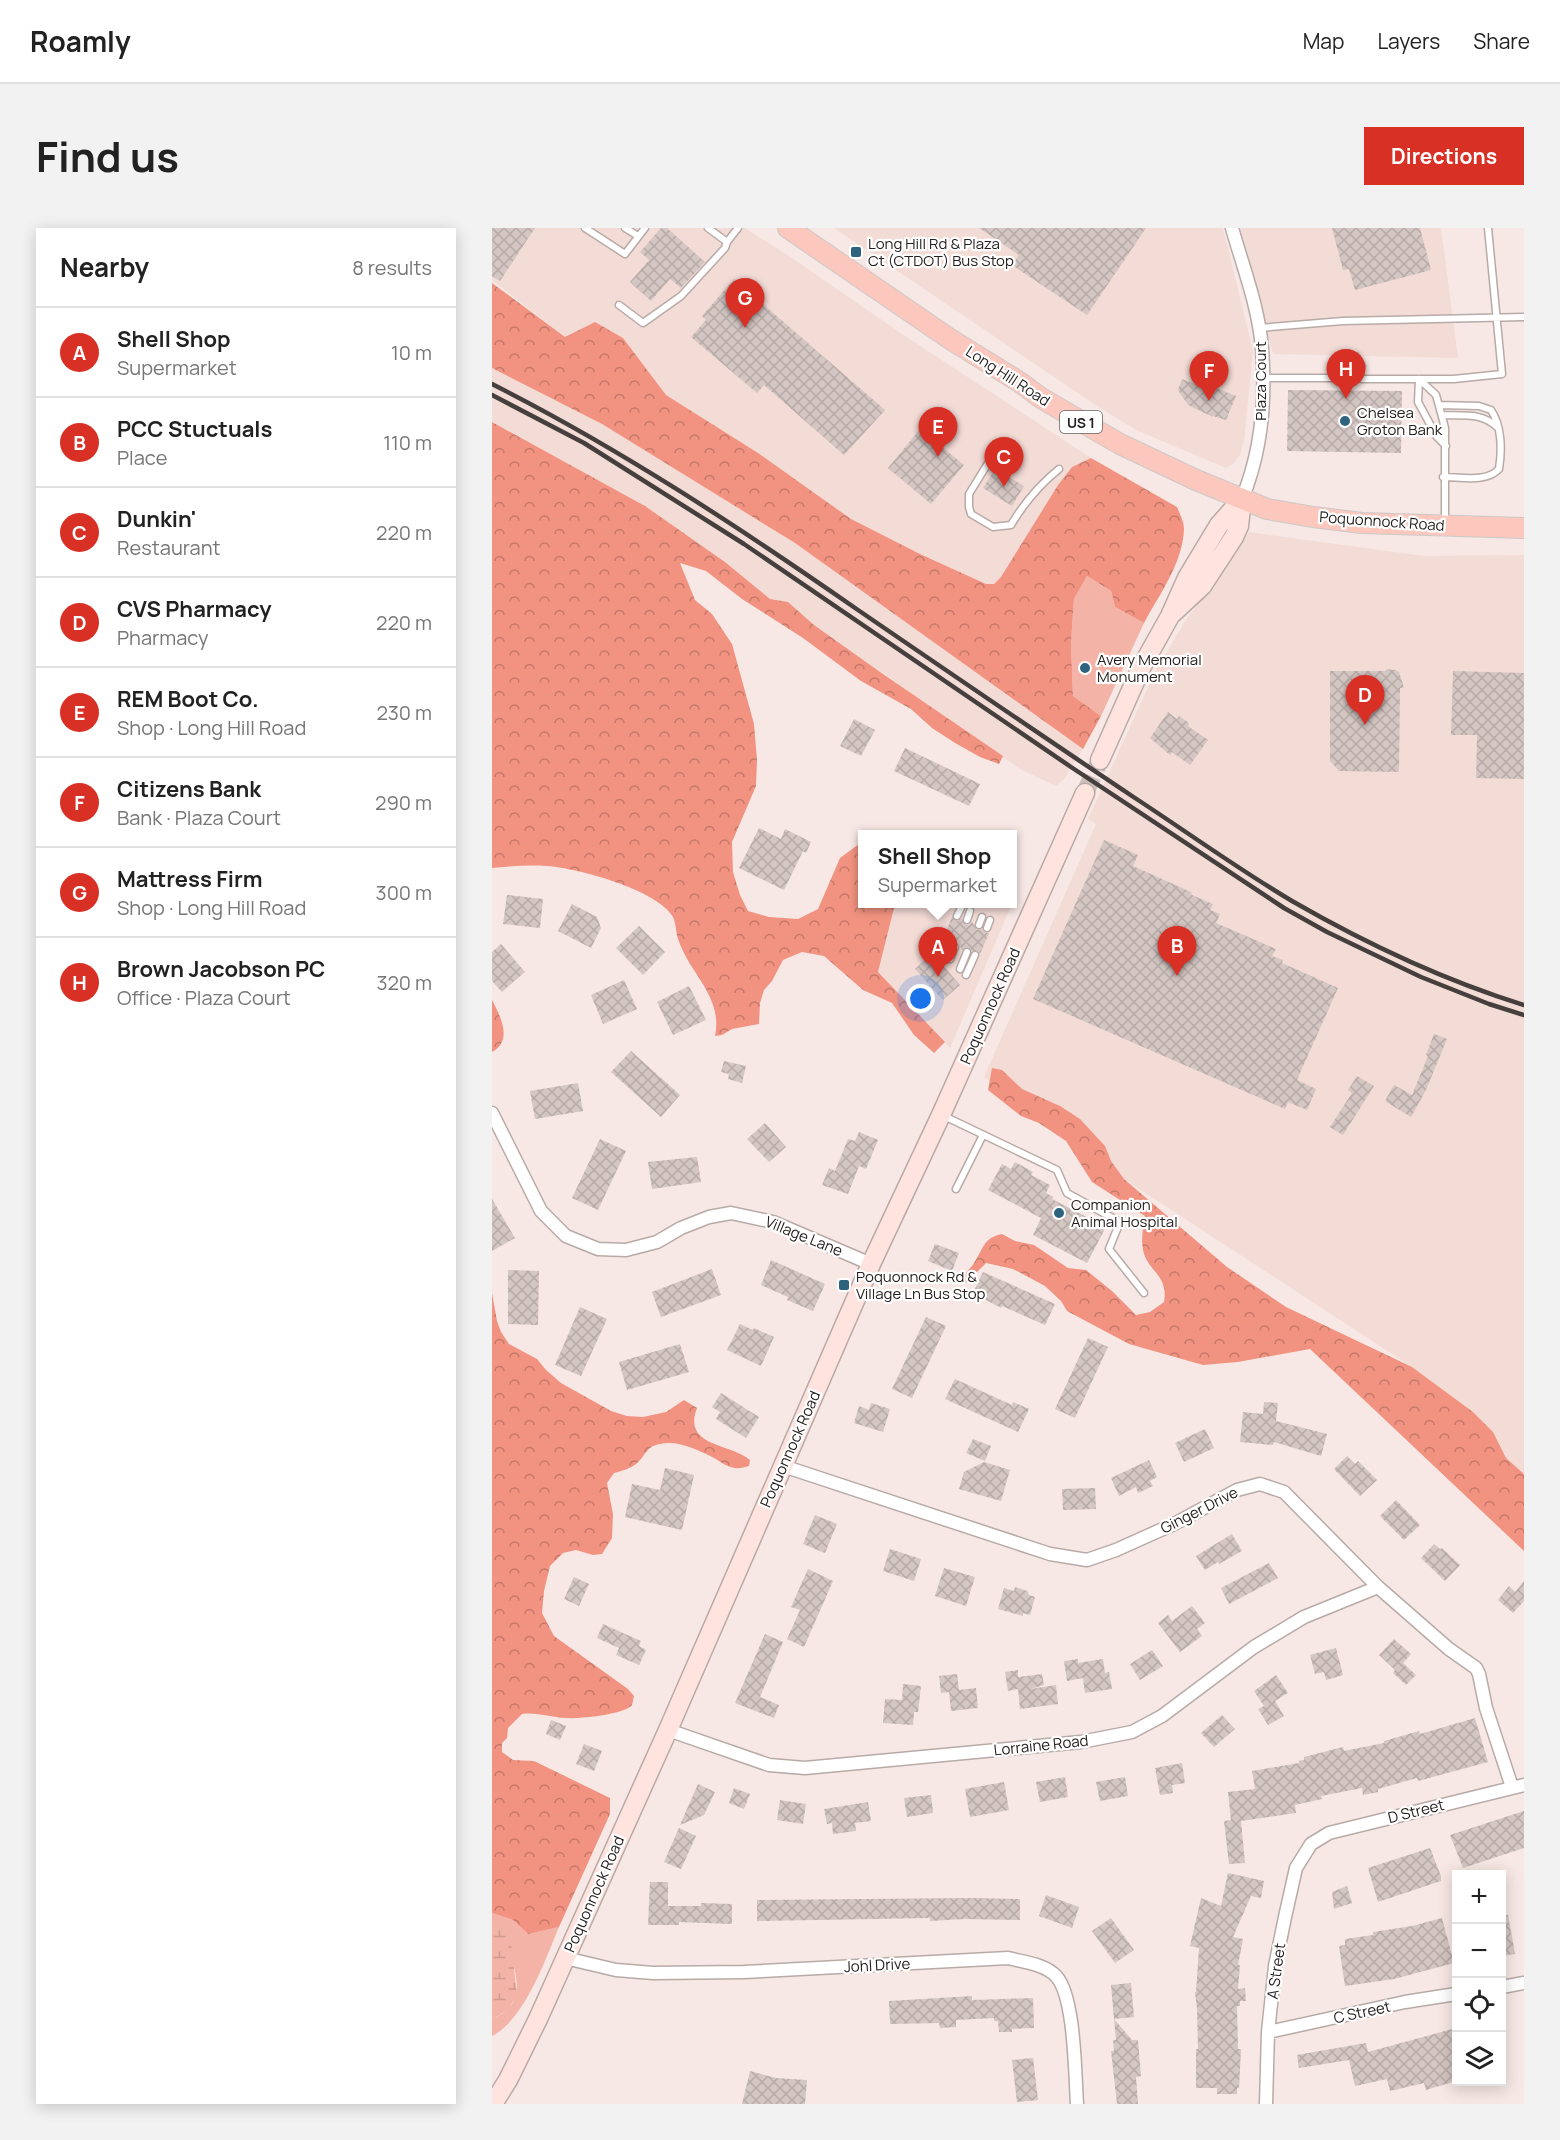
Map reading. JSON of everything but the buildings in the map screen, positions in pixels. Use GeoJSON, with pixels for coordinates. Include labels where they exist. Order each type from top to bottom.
{"type":"FeatureCollection","features":[{"type":"Feature","properties":{"kind":"main road","name":"Long Hill Road"},"geometry":{"type":"LineString","coordinates":[[788,228],[932,327],[1094,430],[1150,459],[1242,499]]}},
{"type":"Feature","properties":{"kind":"main road","name":"Poquonnock Road"},"geometry":{"type":"LineString","coordinates":[[1242,499],[1268,508],[1362,523],[1524,528]]}},
{"type":"Feature","properties":{"kind":"street","name":"Plaza Court"},"geometry":{"type":"LineString","coordinates":[[1232,228],[1262,348],[1260,420],[1255,462],[1242,499]]}},
{"type":"Feature","properties":{"kind":"street"},"geometry":{"type":"LineString","coordinates":[[1100,760],[1141,668],[1170,616],[1187,578],[1212,537],[1242,499]]}},
{"type":"Feature","properties":{"kind":"street","name":"Poquonnock Road"},"geometry":{"type":"LineString","coordinates":[[493,2104],[508,2080],[668,1730],[871,1264],[941,1115],[1085,793]]}},
{"type":"Feature","properties":{"kind":"street","name":"Village Lane"},"geometry":{"type":"LineString","coordinates":[[492,1113],[541,1211],[566,1236],[598,1249],[626,1250],[657,1242],[681,1228],[709,1217],[731,1213],[773,1222],[871,1264]]}},
{"type":"Feature","properties":{"kind":"street","name":"Ginger Drive"},"geometry":{"type":"LineString","coordinates":[[783,1466],[1050,1554],[1087,1560],[1116,1550],[1174,1524],[1237,1490],[1260,1484],[1284,1492],[1378,1587],[1449,1649],[1476,1668],[1486,1708],[1518,1786]]}},
{"type":"Feature","properties":{"kind":"street","name":"Lorraine Road"},"geometry":{"type":"LineString","coordinates":[[668,1730],[769,1765],[805,1768],[1081,1742],[1132,1732],[1162,1716],[1254,1647],[1304,1617],[1378,1587]]}},
{"type":"Feature","properties":{"kind":"street","name":"D Street"},"geometry":{"type":"LineString","coordinates":[[1311,1844],[1329,1833],[1518,1786]]}},
{"type":"Feature","properties":{"kind":"street","name":"A Street"},"geometry":{"type":"LineString","coordinates":[[1266,2104],[1268,2032],[1275,1966],[1296,1868],[1311,1844]]}},
{"type":"Feature","properties":{"kind":"street","name":"Johl Drive"},"geometry":{"type":"LineString","coordinates":[[565,1958],[616,1970],[653,1973],[744,1972],[1008,1958],[1036,1965],[1056,1976],[1068,2000],[1077,2104]]}},
{"type":"Feature","properties":{"kind":"street"},"geometry":{"type":"LineString","coordinates":[[1506,1986],[1524,1983]]}},
{"type":"Feature","properties":{"kind":"street","name":"C Street"},"geometry":{"type":"LineString","coordinates":[[1268,2032],[1406,2002],[1452,1995]]}},
{"type":"Feature","properties":{"kind":"lane"},"geometry":{"type":"LineString","coordinates":[[585,228],[625,254],[645,228]]}},
{"type":"Feature","properties":{"kind":"lane"},"geometry":{"type":"LineString","coordinates":[[625,228],[638,236]]}},
{"type":"Feature","properties":{"kind":"lane"},"geometry":{"type":"LineString","coordinates":[[708,228],[726,242]]}},
{"type":"Feature","properties":{"kind":"lane"},"geometry":{"type":"LineString","coordinates":[[618,305],[643,323],[681,296],[725,248],[726,242],[738,228]]}},
{"type":"Feature","properties":{"kind":"lane"},"geometry":{"type":"LineString","coordinates":[[1362,379],[1454,379],[1502,374],[1488,228]]}},
{"type":"Feature","properties":{"kind":"lane"},"geometry":{"type":"LineString","coordinates":[[1258,328],[1343,321],[1524,317]]}},
{"type":"Feature","properties":{"kind":"lane"},"geometry":{"type":"LineString","coordinates":[[1262,378],[1352,378]]}},
{"type":"Feature","properties":{"kind":"lane"},"geometry":{"type":"LineString","coordinates":[[1419,379],[1436,395],[1446,436],[1443,477],[1445,526]]}},
{"type":"Feature","properties":{"kind":"lane"},"geometry":{"type":"LineString","coordinates":[[1419,379],[1418,402],[1437,437],[1446,447]]}},
{"type":"Feature","properties":{"kind":"lane"},"geometry":{"type":"LineString","coordinates":[[1439,405],[1485,407],[1494,414],[1498,428],[1500,463],[1494,475],[1479,478],[1443,477]]}},
{"type":"Feature","properties":{"kind":"lane"},"geometry":{"type":"LineString","coordinates":[[1442,416],[1479,416],[1486,418],[1498,428]]}},
{"type":"Feature","properties":{"kind":"lane"},"geometry":{"type":"LineString","coordinates":[[998,447],[969,494],[968,500],[971,514],[993,527],[1011,525],[1028,498],[1059,469]]}},
{"type":"Feature","properties":{"kind":"lane"},"geometry":{"type":"LineString","coordinates":[[957,916],[960,908]]}},
{"type":"Feature","properties":{"kind":"lane"},"geometry":{"type":"LineString","coordinates":[[967,920],[970,911]]}},
{"type":"Feature","properties":{"kind":"lane"},"geometry":{"type":"LineString","coordinates":[[979,925],[982,917]]}},
{"type":"Feature","properties":{"kind":"lane"},"geometry":{"type":"LineString","coordinates":[[987,928],[990,920]]}},
{"type":"Feature","properties":{"kind":"lane"},"geometry":{"type":"LineString","coordinates":[[943,952],[946,943]]}},
{"type":"Feature","properties":{"kind":"lane"},"geometry":{"type":"LineString","coordinates":[[950,959],[955,947]]}},
{"type":"Feature","properties":{"kind":"lane"},"geometry":{"type":"LineString","coordinates":[[960,969],[967,952]]}},
{"type":"Feature","properties":{"kind":"lane"},"geometry":{"type":"LineString","coordinates":[[966,975],[975,955]]}},
{"type":"Feature","properties":{"kind":"lane"},"geometry":{"type":"LineString","coordinates":[[941,1115],[1057,1170],[1067,1193],[1120,1222],[1109,1249],[1144,1293]]}},
{"type":"Feature","properties":{"kind":"lane"},"geometry":{"type":"LineString","coordinates":[[956,1189],[983,1135]]}},
{"type":"Feature","properties":{"kind":"shaded area"},"geometry":{"type":"Polygon","coordinates":[[[492,228],[745,228],[1091,458],[1072,467],[1058,485],[1001,577],[994,584],[986,584],[851,519],[758,453],[666,395],[623,338],[595,322],[566,338],[492,280],[492,228]]]}},
{"type":"Feature","properties":{"kind":"shaded area"},"geometry":{"type":"Polygon","coordinates":[[[834,228],[1223,228],[1253,351],[1244,442],[1240,455],[1226,468],[1136,430],[834,228]]]}},
{"type":"Feature","properties":{"kind":"shaded area"},"geometry":{"type":"Polygon","coordinates":[[[1240,228],[1441,228],[1458,358],[1273,354],[1240,228]]]}},
{"type":"Feature","properties":{"kind":"shaded area"},"geometry":{"type":"Polygon","coordinates":[[[492,368],[602,424],[795,543],[1083,749],[1064,779],[1056,786],[1020,769],[814,625],[788,602],[770,599],[725,562],[645,506],[492,422],[492,368]]]}},
{"type":"Feature","properties":{"kind":"shaded area"},"geometry":{"type":"Polygon","coordinates":[[[1249,532],[1424,556],[1524,555],[1524,1474],[1506,1458],[1493,1432],[1473,1412],[1412,1367],[1124,1179],[984,1077],[1096,824],[1088,819],[1155,672],[1184,623],[1249,532]]]}},
{"type":"Feature","properties":{"kind":"shaded area"},"geometry":{"type":"Polygon","coordinates":[[[894,908],[1010,908],[950,1048],[878,972],[894,908]]]}},
{"type":"Feature","properties":{"kind":"green space"},"geometry":{"type":"Polygon","coordinates":[[[492,283],[565,337],[595,322],[623,338],[666,395],[758,453],[851,519],[986,584],[994,584],[1001,577],[1058,485],[1072,467],[1091,458],[1177,507],[1183,521],[1183,542],[1175,566],[1144,623],[1115,607],[1111,591],[1087,576],[1074,599],[1071,644],[1073,696],[1101,716],[1083,749],[795,543],[602,424],[492,368],[492,283]]]}},
{"type":"Feature","properties":{"kind":"green space"},"geometry":{"type":"Polygon","coordinates":[[[492,422],[645,506],[725,562],[770,599],[788,602],[814,625],[1003,756],[999,764],[980,757],[955,743],[932,728],[911,709],[861,681],[803,638],[742,599],[706,571],[680,563],[695,600],[712,614],[732,644],[754,724],[757,760],[756,786],[732,842],[733,872],[748,911],[769,917],[798,919],[818,909],[840,858],[858,845],[858,908],[894,908],[878,972],[945,1042],[934,1053],[914,1035],[892,1003],[863,990],[824,956],[802,952],[783,960],[772,981],[764,990],[760,1003],[759,1024],[732,1029],[715,1036],[714,1007],[678,939],[673,917],[665,907],[616,882],[577,871],[540,866],[492,868],[492,422]]]}},
{"type":"Feature","properties":{"kind":"green space"},"geometry":{"type":"Polygon","coordinates":[[[1087,576],[1111,591],[1115,607],[1144,623],[1101,716],[1073,696],[1071,644],[1074,599],[1087,576]]]}},
{"type":"Feature","properties":{"kind":"green space"},"geometry":{"type":"Polygon","coordinates":[[[492,1000],[499,1014],[504,1035],[502,1042],[492,1052],[492,1000]]]}},
{"type":"Feature","properties":{"kind":"green space"},"geometry":{"type":"Polygon","coordinates":[[[992,1068],[1002,1070],[1022,1089],[1060,1106],[1080,1119],[1105,1146],[1111,1161],[1124,1179],[1227,1267],[1286,1307],[1412,1367],[1473,1412],[1493,1432],[1506,1458],[1524,1474],[1524,1551],[1310,1349],[1238,1362],[1203,1365],[1129,1344],[1067,1311],[1061,1301],[1045,1286],[1013,1269],[986,1263],[966,1283],[964,1277],[987,1241],[1002,1234],[1015,1241],[1034,1245],[1068,1268],[1086,1270],[1136,1315],[1150,1312],[1164,1302],[1165,1293],[1161,1279],[1145,1257],[1143,1250],[1145,1216],[1092,1182],[1066,1141],[1039,1123],[1021,1116],[988,1090],[992,1068]]]}},
{"type":"Feature","properties":{"kind":"green space"},"geometry":{"type":"Polygon","coordinates":[[[492,1293],[497,1321],[509,1344],[537,1359],[561,1383],[611,1411],[627,1416],[643,1417],[666,1412],[684,1400],[697,1408],[694,1421],[696,1430],[702,1437],[742,1454],[750,1460],[749,1466],[737,1468],[695,1449],[674,1443],[655,1445],[636,1464],[614,1473],[607,1483],[613,1514],[612,1538],[602,1554],[593,1555],[576,1550],[563,1553],[550,1566],[542,1613],[554,1636],[628,1689],[634,1696],[632,1705],[621,1711],[574,1718],[522,1714],[508,1728],[507,1738],[502,1743],[502,1752],[513,1760],[534,1761],[610,1798],[610,1814],[559,1927],[528,1934],[513,1920],[492,1913],[492,1293]]]}},
{"type":"Feature","properties":{"kind":"green space"},"geometry":{"type":"Polygon","coordinates":[[[492,1913],[513,1920],[528,1934],[559,1927],[533,1988],[524,2003],[504,2028],[492,2036],[492,2019],[508,2009],[517,1990],[514,1967],[497,1925],[492,1925],[492,1913]]]}},
{"type":"Feature","properties":{"kind":"green space"},"geometry":{"type":"Polygon","coordinates":[[[492,1925],[497,1925],[511,1941],[517,1995],[508,2010],[492,2019],[492,1925]]]}},
{"type":"Feature","properties":{"kind":"tunnel"},"geometry":{"type":"LineString","coordinates":[[1085,793],[1100,760]]}},
{"type":"Feature","properties":{"kind":"railway"},"geometry":{"type":"LineString","coordinates":[[492,384],[587,435],[724,520],[1100,775],[1292,901],[1405,959],[1464,984],[1524,1005]]}},
{"type":"Feature","properties":{"kind":"railway"},"geometry":{"type":"LineString","coordinates":[[492,395],[584,443],[744,544],[1071,767],[1284,908],[1327,932],[1421,977],[1524,1015]]}},
{"type":"Feature","properties":{"kind":"place","name":"Long Hill Rd & Plaza Ct (CTDOT) Bus Stop"},"geometry":{"type":"Point","coordinates":[856,252]}},
{"type":"Feature","properties":{"kind":"place","name":"Mattress Firm"},"geometry":{"type":"Point","coordinates":[745,328]}},
{"type":"Feature","properties":{"kind":"place","name":"Brown Jacobson PC"},"geometry":{"type":"Point","coordinates":[1346,399]}},
{"type":"Feature","properties":{"kind":"place","name":"Citizens Bank"},"geometry":{"type":"Point","coordinates":[1209,401]}},
{"type":"Feature","properties":{"kind":"place","name":"Chelsea Groton Bank"},"geometry":{"type":"Point","coordinates":[1345,421]}},
{"type":"Feature","properties":{"kind":"place","name":"REM Boot Co."},"geometry":{"type":"Point","coordinates":[938,457]}},
{"type":"Feature","properties":{"kind":"place","name":"Dunkin'"},"geometry":{"type":"Point","coordinates":[1004,487]}},
{"type":"Feature","properties":{"kind":"place","name":"Avery Memorial Monument"},"geometry":{"type":"Point","coordinates":[1085,668]}},
{"type":"Feature","properties":{"kind":"place","name":"CVS Pharmacy"},"geometry":{"type":"Point","coordinates":[1365,725]}},
{"type":"Feature","properties":{"kind":"place","name":"PCC Stuctuals"},"geometry":{"type":"Point","coordinates":[1177,976]}},
{"type":"Feature","properties":{"kind":"place","name":"Shell Shop"},"geometry":{"type":"Point","coordinates":[938,977]}},
{"type":"Feature","properties":{"kind":"place","name":"Companion Animal Hospital"},"geometry":{"type":"Point","coordinates":[1059,1213]}},
{"type":"Feature","properties":{"kind":"place","name":"Poquonnock Rd & Village Ln Bus Stop"},"geometry":{"type":"Point","coordinates":[844,1285]}}]}
